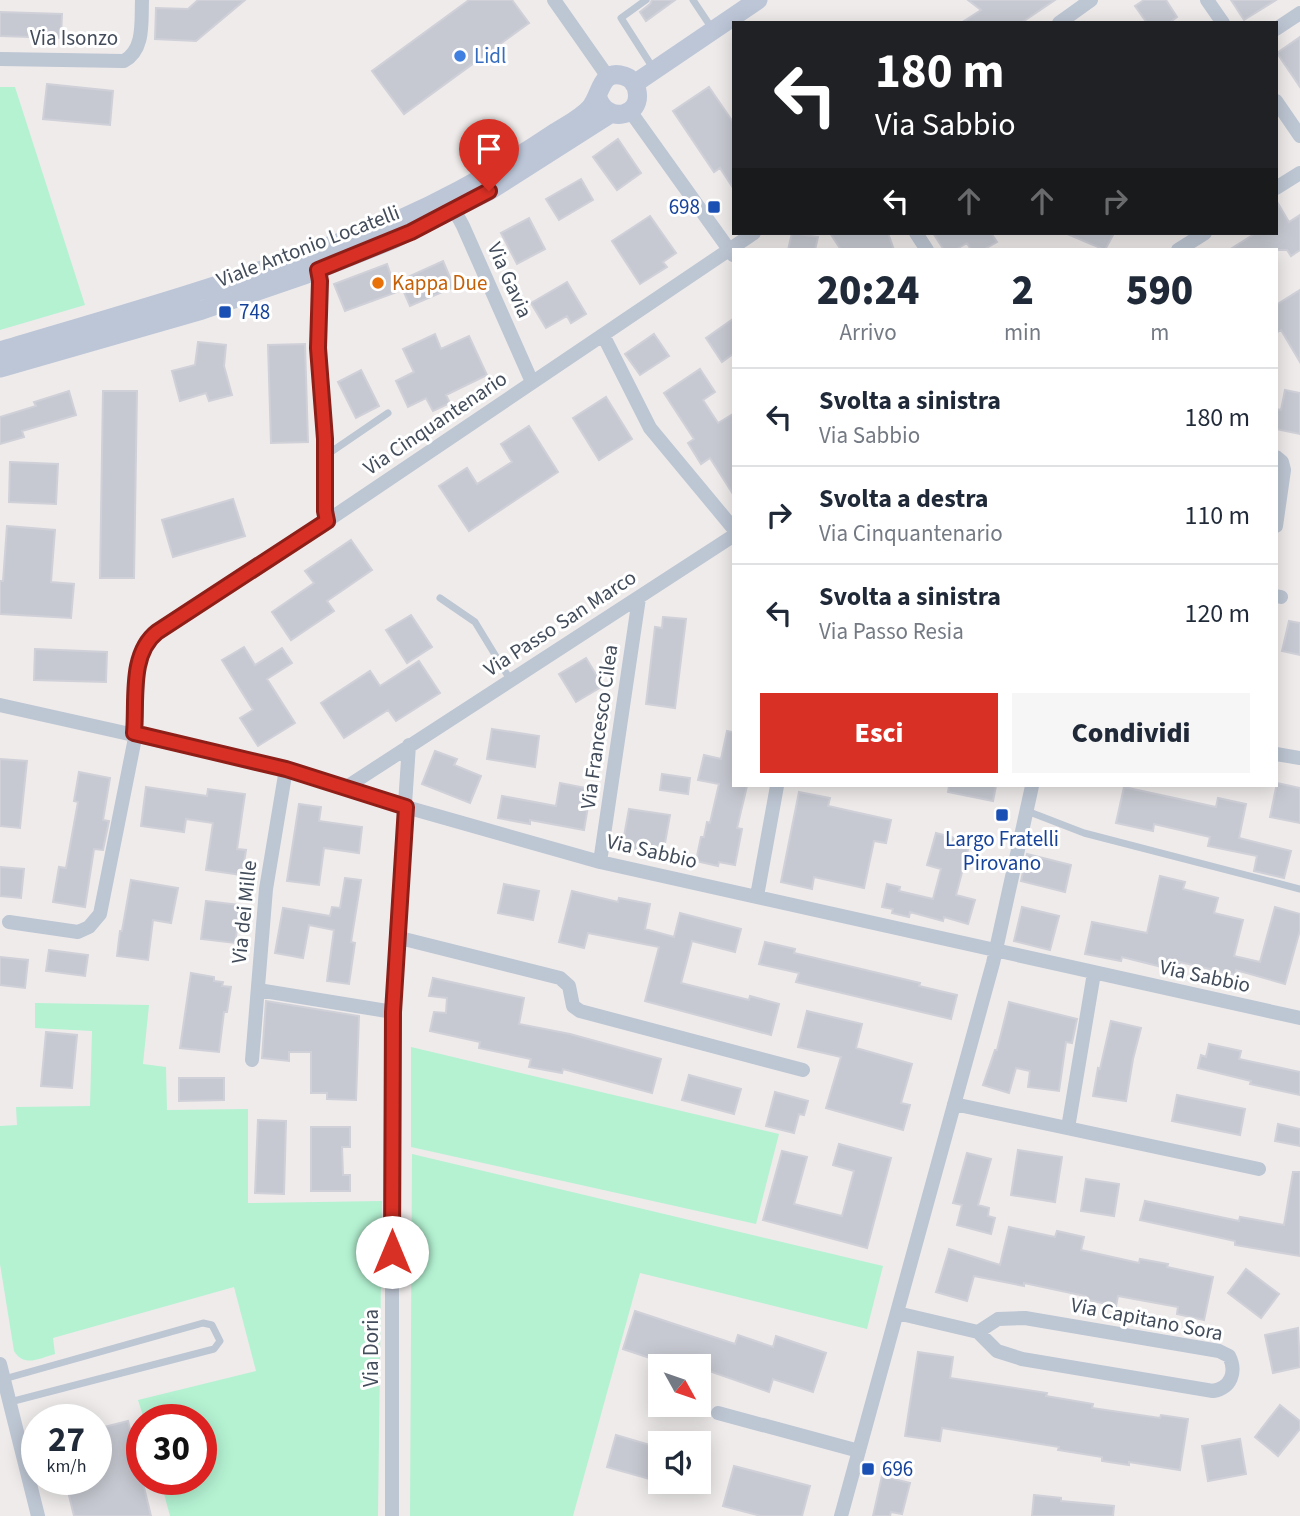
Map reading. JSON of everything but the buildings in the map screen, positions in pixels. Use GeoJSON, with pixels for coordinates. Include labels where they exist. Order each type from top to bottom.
{"type":"FeatureCollection","features":[{"type":"Feature","properties":{"kind":"street","name":"Via Isonzo"},"geometry":{"type":"LineString","coordinates":[[0,59],[124,61],[134,53],[139,43],[142,0]]}},
{"type":"Feature","properties":{"kind":"street"},"geometry":{"type":"LineString","coordinates":[[554,0],[608,78],[624,76],[637,89],[636,102],[620,112],[604,110],[598,98]]}},
{"type":"Feature","properties":{"kind":"street"},"geometry":{"type":"LineString","coordinates":[[634,84],[758,0]]}},
{"type":"Feature","properties":{"kind":"street"},"geometry":{"type":"LineString","coordinates":[[1062,21],[1091,0]]}},
{"type":"Feature","properties":{"kind":"street"},"geometry":{"type":"LineString","coordinates":[[1207,0],[1222,21]]}},
{"type":"Feature","properties":{"kind":"street"},"geometry":{"type":"LineString","coordinates":[[1278,28],[1300,13]]}},
{"type":"Feature","properties":{"kind":"street","name":"Viale Antonio Locatelli"},"geometry":{"type":"LineString","coordinates":[[0,351],[403,235],[584,113],[598,98],[600,85],[608,78]]}},
{"type":"Feature","properties":{"kind":"street"},"geometry":{"type":"LineString","coordinates":[[1278,104],[1300,136]]}},
{"type":"Feature","properties":{"kind":"street"},"geometry":{"type":"LineString","coordinates":[[620,112],[731,252]]}},
{"type":"Feature","properties":{"kind":"street","name":"Viale Antonio Locatelli"},"geometry":{"type":"LineString","coordinates":[[451,204],[514,176],[620,112]]}},
{"type":"Feature","properties":{"kind":"street"},"geometry":{"type":"LineString","coordinates":[[1278,187],[1300,173]]}},
{"type":"Feature","properties":{"kind":"street","name":"Via Gavia"},"geometry":{"type":"LineString","coordinates":[[451,204],[532,382]]}},
{"type":"Feature","properties":{"kind":"street","name":"Via Cinquantenario"},"geometry":{"type":"LineString","coordinates":[[736,248],[752,235]]}},
{"type":"Feature","properties":{"kind":"street"},"geometry":{"type":"LineString","coordinates":[[1181,248],[1202,235]]}},
{"type":"Feature","properties":{"kind":"street","name":"Via Cinquantenario"},"geometry":{"type":"LineString","coordinates":[[9,922],[78,932],[89,928],[97,919],[103,906],[134,733],[139,659],[148,640],[731,252]]}},
{"type":"Feature","properties":{"kind":"street"},"geometry":{"type":"LineString","coordinates":[[315,261],[320,292],[318,348],[327,521]]}},
{"type":"Feature","properties":{"kind":"street","name":"Viale Antonio Locatelli"},"geometry":{"type":"LineString","coordinates":[[0,368],[202,310],[315,261]]}},
{"type":"Feature","properties":{"kind":"street"},"geometry":{"type":"LineString","coordinates":[[603,335],[650,428],[732,527]]}},
{"type":"Feature","properties":{"kind":"street"},"geometry":{"type":"LineString","coordinates":[[1278,459],[1284,466],[1284,473],[1278,513]]}},
{"type":"Feature","properties":{"kind":"street","name":"Via Passo San Marco"},"geometry":{"type":"LineString","coordinates":[[345,788],[732,537]]}},
{"type":"Feature","properties":{"kind":"street","name":"Via Francesco Cilea"},"geometry":{"type":"LineString","coordinates":[[600,862],[639,598]]}},
{"type":"Feature","properties":{"kind":"street","name":"Via Sabbio"},"geometry":{"type":"LineString","coordinates":[[0,705],[286,769],[406,807],[600,862],[1300,1018]]}},
{"type":"Feature","properties":{"kind":"street"},"geometry":{"type":"LineString","coordinates":[[406,807],[410,745]]}},
{"type":"Feature","properties":{"kind":"street"},"geometry":{"type":"LineString","coordinates":[[1278,754],[1300,758]]}},
{"type":"Feature","properties":{"kind":"street","name":"Via dei Mille"},"geometry":{"type":"LineString","coordinates":[[252,1060],[269,863],[286,769]]}},
{"type":"Feature","properties":{"kind":"street"},"geometry":{"type":"LineString","coordinates":[[757,896],[777,787]]}},
{"type":"Feature","properties":{"kind":"street"},"geometry":{"type":"LineString","coordinates":[[841,1516],[995,952],[1032,787]]}},
{"type":"Feature","properties":{"kind":"street","name":"Via Doria"},"geometry":{"type":"LineString","coordinates":[[392,1516],[393,1012],[406,807]]}},
{"type":"Feature","properties":{"kind":"street"},"geometry":{"type":"LineString","coordinates":[[396,937],[560,978],[569,986],[570,1002],[580,1011],[803,1070]]}},
{"type":"Feature","properties":{"kind":"street"},"geometry":{"type":"LineString","coordinates":[[1068,1128],[1094,973]]}},
{"type":"Feature","properties":{"kind":"street"},"geometry":{"type":"LineString","coordinates":[[258,990],[393,1012]]}},
{"type":"Feature","properties":{"kind":"street"},"geometry":{"type":"LineString","coordinates":[[954,1104],[1259,1169]]}},
{"type":"Feature","properties":{"kind":"street","name":"Via Capitano Sora"},"geometry":{"type":"LineString","coordinates":[[897,1313],[978,1332],[994,1349],[1012,1357],[1216,1391],[1229,1383],[1233,1375],[1231,1360],[1222,1352],[1038,1320],[1004,1318],[992,1322],[978,1332]]}},
{"type":"Feature","properties":{"kind":"street"},"geometry":{"type":"LineString","coordinates":[[0,1364],[38,1516]]}},
{"type":"Feature","properties":{"kind":"street"},"geometry":{"type":"LineString","coordinates":[[718,1413],[859,1451]]}},
{"type":"Feature","properties":{"kind":"lane"},"geometry":{"type":"LineString","coordinates":[[646,0],[621,18],[655,70]]}},
{"type":"Feature","properties":{"kind":"lane"},"geometry":{"type":"LineString","coordinates":[[693,0],[713,30]]}},
{"type":"Feature","properties":{"kind":"lane"},"geometry":{"type":"LineString","coordinates":[[324,456],[388,413]]}},
{"type":"Feature","properties":{"kind":"lane"},"geometry":{"type":"LineString","coordinates":[[440,598],[463,612],[480,628],[511,681]]}},
{"type":"Feature","properties":{"kind":"lane"},"geometry":{"type":"LineString","coordinates":[[1026,811],[1084,833],[1300,889]]}},
{"type":"Feature","properties":{"kind":"lane"},"geometry":{"type":"LineString","coordinates":[[202,1323],[212,1325],[220,1341],[214,1349],[5,1391],[202,1323]]}},
{"type":"Feature","properties":{"kind":"green space"},"geometry":{"type":"Polygon","coordinates":[[[0,87],[15,87],[85,305],[0,330],[0,87]]]}},
{"type":"Feature","properties":{"kind":"green space"},"geometry":{"type":"Polygon","coordinates":[[[35,1003],[149,1005],[143,1064],[166,1067],[167,1110],[248,1109],[248,1203],[382,1201],[378,1516],[170,1516],[164,1495],[217,1495],[217,1404],[139,1404],[138,1400],[256,1371],[234,1287],[53,1338],[55,1354],[38,1359],[23,1359],[14,1351],[0,1264],[0,1126],[17,1125],[16,1107],[90,1106],[92,1031],[35,1028],[35,1003]]]}},
{"type":"Feature","properties":{"kind":"green space"},"geometry":{"type":"Polygon","coordinates":[[[411,1047],[779,1134],[756,1224],[411,1147],[411,1047]]]}},
{"type":"Feature","properties":{"kind":"green space"},"geometry":{"type":"Polygon","coordinates":[[[412,1154],[883,1266],[867,1329],[640,1273],[573,1516],[410,1516],[412,1154]]]}},
{"type":"Feature","properties":{"kind":"place","name":"Lidl"},"geometry":{"type":"Point","coordinates":[460,56]}},
{"type":"Feature","properties":{"kind":"place","name":"698"},"geometry":{"type":"Point","coordinates":[714,207]}},
{"type":"Feature","properties":{"kind":"place","name":"Kappa Due"},"geometry":{"type":"Point","coordinates":[378,283]}},
{"type":"Feature","properties":{"kind":"place","name":"748"},"geometry":{"type":"Point","coordinates":[225,312]}},
{"type":"Feature","properties":{"kind":"place","name":"Largo Fratelli Pirovano"},"geometry":{"type":"Point","coordinates":[1002,815]}},
{"type":"Feature","properties":{"kind":"place","name":"696"},"geometry":{"type":"Point","coordinates":[868,1469]}},
{"type":"Feature","properties":{"kind":"route"},"geometry":{"type":"LineString","coordinates":[[392,1252],[393,1012],[397,914],[406,807],[286,769],[134,733],[138,665],[145,644],[157,632],[327,521],[325,439],[318,348],[318,270],[411,232],[489,191]]}}]}
